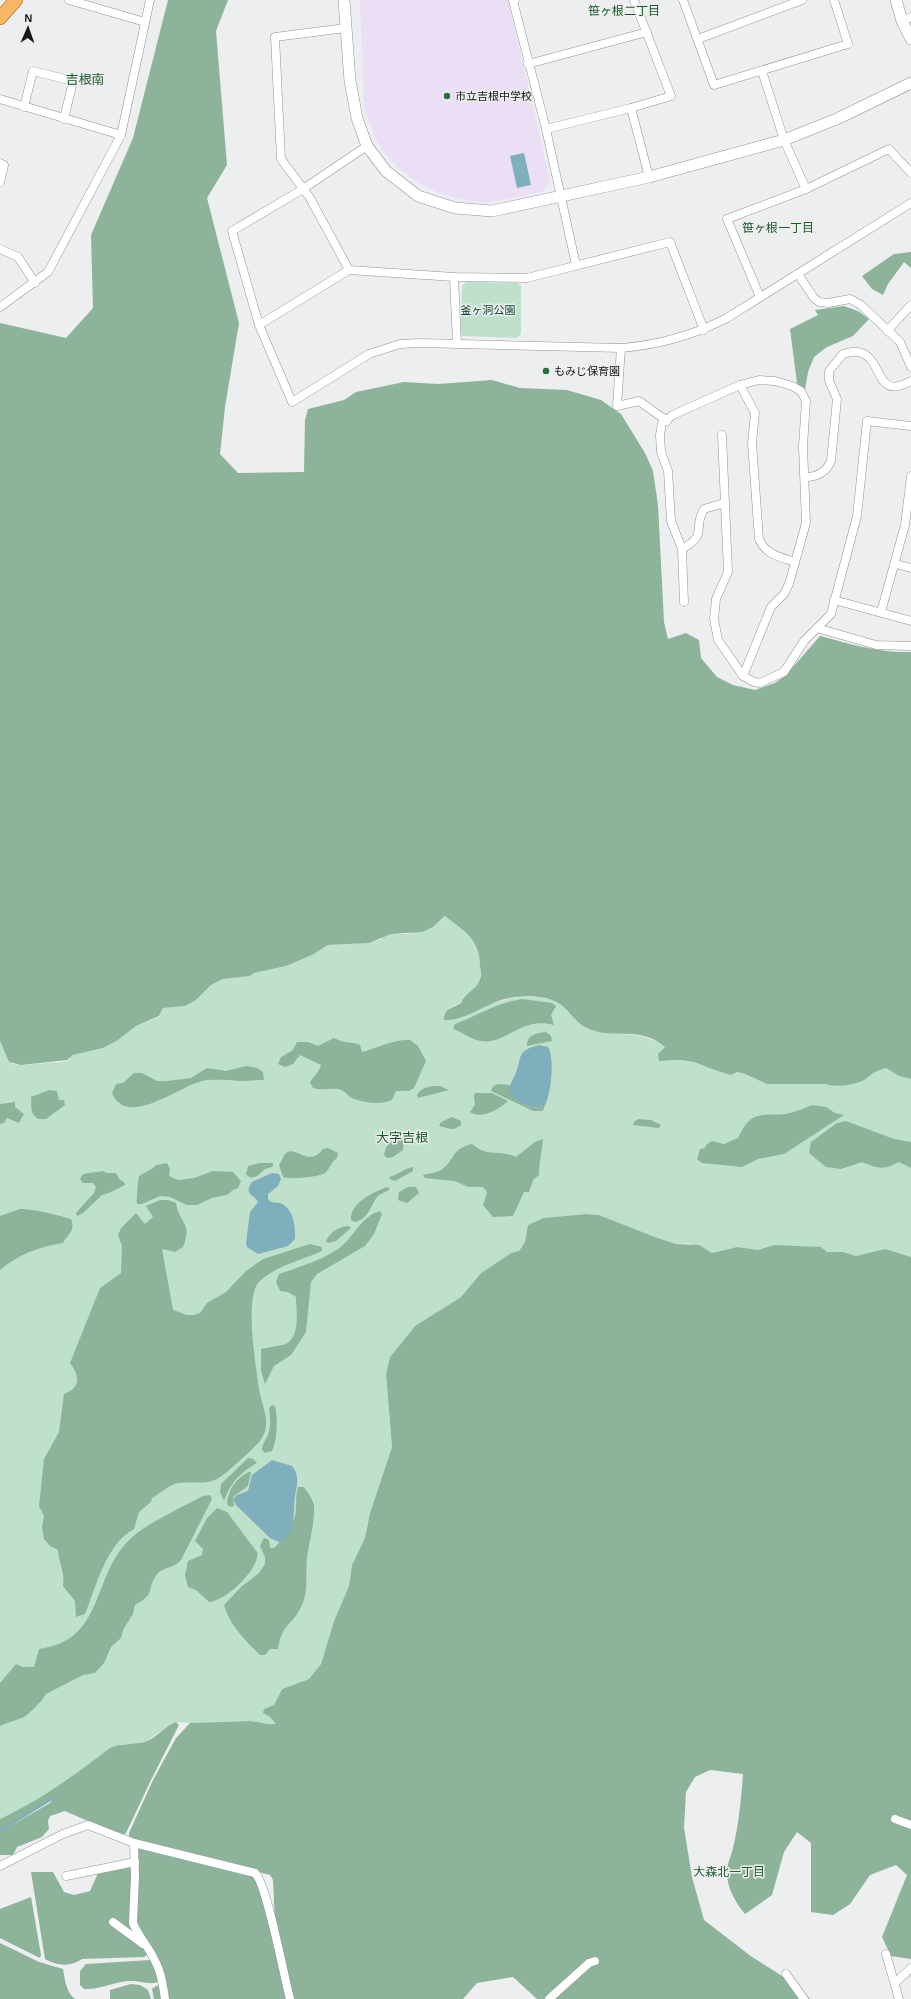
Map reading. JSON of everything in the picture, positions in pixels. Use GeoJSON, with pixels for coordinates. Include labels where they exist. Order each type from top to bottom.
{"type":"FeatureCollection","features":[{"type":"Feature","properties":{"kind":"main road"},"geometry":{"type":"LineString","coordinates":[[0,18],[16,0]]}},
{"type":"Feature","properties":{"kind":"street"},"geometry":{"type":"LineString","coordinates":[[69,0],[145,22]]}},
{"type":"Feature","properties":{"kind":"street"},"geometry":{"type":"LineString","coordinates":[[0,308],[48,272],[121,136],[150,0]]}},
{"type":"Feature","properties":{"kind":"street"},"geometry":{"type":"LineString","coordinates":[[344,0],[350,82],[357,118],[367,146],[386,171],[418,196],[455,208],[492,211],[560,198],[649,178],[784,140],[839,118],[911,83]]}},
{"type":"Feature","properties":{"kind":"street"},"geometry":{"type":"LineString","coordinates":[[515,0],[513,0],[528,64],[546,129],[576,265]]}},
{"type":"Feature","properties":{"kind":"street"},"geometry":{"type":"LineString","coordinates":[[546,129],[631,108],[671,96],[634,0]]}},
{"type":"Feature","properties":{"kind":"street"},"geometry":{"type":"LineString","coordinates":[[683,0],[714,85],[848,44],[834,0]]}},
{"type":"Feature","properties":{"kind":"street"},"geometry":{"type":"LineString","coordinates":[[698,39],[802,0]]}},
{"type":"Feature","properties":{"kind":"street"},"geometry":{"type":"LineString","coordinates":[[896,0],[906,19],[911,39]]}},
{"type":"Feature","properties":{"kind":"street"},"geometry":{"type":"LineString","coordinates":[[346,28],[275,36],[281,159],[310,198],[348,270]]}},
{"type":"Feature","properties":{"kind":"street"},"geometry":{"type":"LineString","coordinates":[[528,64],[647,32]]}},
{"type":"Feature","properties":{"kind":"street"},"geometry":{"type":"LineString","coordinates":[[24,107],[33,71],[73,81],[64,119]]}},
{"type":"Feature","properties":{"kind":"street"},"geometry":{"type":"LineString","coordinates":[[762,71],[784,140],[806,189]]}},
{"type":"Feature","properties":{"kind":"street"},"geometry":{"type":"LineString","coordinates":[[0,99],[121,136]]}},
{"type":"Feature","properties":{"kind":"street"},"geometry":{"type":"LineString","coordinates":[[631,108],[649,178]]}},
{"type":"Feature","properties":{"kind":"street"},"geometry":{"type":"LineString","coordinates":[[367,146],[303,189],[232,231],[259,325],[292,402],[357,361],[378,350],[400,344],[621,348],[650,345],[677,339],[704,330],[798,274],[911,203]]}},
{"type":"Feature","properties":{"kind":"street"},"geometry":{"type":"LineString","coordinates":[[760,297],[727,219],[806,189],[889,149],[911,173]]}},
{"type":"Feature","properties":{"kind":"street"},"geometry":{"type":"LineString","coordinates":[[0,164],[4,165],[0,182]]}},
{"type":"Feature","properties":{"kind":"street"},"geometry":{"type":"LineString","coordinates":[[259,325],[348,270],[454,277],[527,278],[670,242],[704,330]]}},
{"type":"Feature","properties":{"kind":"street"},"geometry":{"type":"LineString","coordinates":[[0,249],[18,257],[35,283]]}},
{"type":"Feature","properties":{"kind":"street"},"geometry":{"type":"LineString","coordinates":[[798,274],[814,298],[819,302],[828,303],[850,299],[857,302],[900,342],[911,367]]}},
{"type":"Feature","properties":{"kind":"street"},"geometry":{"type":"LineString","coordinates":[[454,277],[456,344]]}},
{"type":"Feature","properties":{"kind":"street"},"geometry":{"type":"LineString","coordinates":[[887,331],[911,305]]}},
{"type":"Feature","properties":{"kind":"street"},"geometry":{"type":"LineString","coordinates":[[621,348],[617,406],[639,401],[667,421]]}},
{"type":"Feature","properties":{"kind":"street"},"geometry":{"type":"LineString","coordinates":[[805,477],[821,474],[829,466],[831,461],[837,398],[830,381],[829,370],[843,354],[860,352],[868,357],[871,359],[880,379],[893,387],[902,386],[911,381]]}},
{"type":"Feature","properties":{"kind":"street"},"geometry":{"type":"LineString","coordinates":[[684,602],[682,549],[679,537],[671,520],[668,470],[661,452],[662,423],[667,421],[672,415],[740,385],[767,380],[785,383],[801,392],[806,401],[807,409],[803,446],[806,523],[789,584],[784,594],[771,607],[743,676]]}},
{"type":"Feature","properties":{"kind":"street"},"geometry":{"type":"LineString","coordinates":[[740,385],[755,413],[752,443],[760,539],[762,545],[770,553],[795,562]]}},
{"type":"Feature","properties":{"kind":"street"},"geometry":{"type":"LineString","coordinates":[[722,435],[728,572],[716,598],[714,619],[718,640],[743,676],[754,682],[760,683],[784,672],[804,641],[831,614],[857,516],[867,421],[911,426]]}},
{"type":"Feature","properties":{"kind":"street"},"geometry":{"type":"LineString","coordinates":[[881,612],[896,564],[906,518],[911,476]]}},
{"type":"Feature","properties":{"kind":"street"},"geometry":{"type":"LineString","coordinates":[[682,549],[696,540],[700,532],[700,516],[704,509],[724,503]]}},
{"type":"Feature","properties":{"kind":"street"},"geometry":{"type":"LineString","coordinates":[[896,564],[911,568]]}},
{"type":"Feature","properties":{"kind":"street"},"geometry":{"type":"LineString","coordinates":[[834,600],[911,621]]}},
{"type":"Feature","properties":{"kind":"street"},"geometry":{"type":"LineString","coordinates":[[817,628],[876,645],[911,646]]}},
{"type":"Feature","properties":{"kind":"street"},"geometry":{"type":"LineString","coordinates":[[895,1819],[911,1825]]}},
{"type":"Feature","properties":{"kind":"street"},"geometry":{"type":"LineString","coordinates":[[0,1866],[63,1834],[88,1825],[134,1843],[254,1873],[259,1877],[272,1920],[290,1999]]}},
{"type":"Feature","properties":{"kind":"street"},"geometry":{"type":"LineString","coordinates":[[134,1843],[135,1862],[133,1923],[159,1969],[165,1999]]}},
{"type":"Feature","properties":{"kind":"street"},"geometry":{"type":"LineString","coordinates":[[66,1876],[135,1862]]}},
{"type":"Feature","properties":{"kind":"street"},"geometry":{"type":"LineString","coordinates":[[113,1922],[146,1946]]}},
{"type":"Feature","properties":{"kind":"street"},"geometry":{"type":"LineString","coordinates":[[886,1954],[899,1999]]}},
{"type":"Feature","properties":{"kind":"street"},"geometry":{"type":"LineString","coordinates":[[549,1999],[590,1963],[595,1961]]}},
{"type":"Feature","properties":{"kind":"street"},"geometry":{"type":"LineString","coordinates":[[895,1983],[911,1968]]}},
{"type":"Feature","properties":{"kind":"street"},"geometry":{"type":"LineString","coordinates":[[786,1974],[804,1999]]}},
{"type":"Feature","properties":{"kind":"shaded area","name":"市立吉根中学校"},"geometry":{"type":"Polygon","coordinates":[[[360,0],[508,0],[550,180],[544,191],[499,201],[481,202],[459,199],[441,194],[417,182],[399,168],[385,154],[376,140],[364,109],[360,0]]]}},
{"type":"Feature","properties":{"kind":"green space"},"geometry":{"type":"Polygon","coordinates":[[[168,0],[228,0],[216,31],[227,165],[207,198],[239,323],[225,407],[220,454],[238,473],[304,472],[305,420],[308,409],[344,400],[356,392],[404,382],[438,384],[492,380],[520,388],[567,390],[601,400],[621,414],[645,453],[653,471],[658,505],[664,622],[668,639],[686,633],[699,640],[701,658],[717,677],[733,685],[755,690],[775,683],[786,675],[820,636],[876,649],[911,652],[911,1079],[899,1076],[886,1068],[876,1072],[860,1082],[845,1085],[767,1084],[745,1074],[737,1072],[731,1075],[694,1062],[681,1060],[659,1061],[658,1054],[665,1047],[655,1040],[646,1036],[599,1032],[589,1029],[577,1021],[560,1004],[542,997],[521,996],[509,998],[493,1003],[461,1018],[444,1020],[444,1016],[447,1011],[461,1003],[465,996],[476,986],[481,978],[479,957],[474,943],[465,932],[445,916],[433,927],[422,932],[391,934],[369,943],[328,945],[312,955],[286,966],[254,973],[250,976],[223,979],[211,985],[196,1000],[185,1006],[163,1008],[159,1016],[136,1026],[118,1040],[103,1048],[73,1055],[67,1060],[21,1065],[9,1062],[0,1041],[0,323],[66,338],[93,308],[91,235],[133,138],[168,0]]]}},
{"type":"Feature","properties":{"kind":"green space"},"geometry":{"type":"Polygon","coordinates":[[[911,252],[911,268],[904,262],[888,284],[883,295],[872,289],[862,276],[894,254],[911,252]]]}},
{"type":"Feature","properties":{"kind":"green space","name":"釜ヶ洞公園"},"geometry":{"type":"Polygon","coordinates":[[[466,282],[518,283],[521,286],[521,334],[517,338],[462,336],[460,332],[462,286],[466,282]]]}},
{"type":"Feature","properties":{"kind":"green space"},"geometry":{"type":"Polygon","coordinates":[[[844,306],[858,311],[869,319],[853,336],[827,347],[814,357],[808,372],[805,390],[797,383],[790,329],[818,315],[815,310],[844,306]]]}},
{"type":"Feature","properties":{"kind":"green space"},"geometry":{"type":"Polygon","coordinates":[[[445,916],[465,932],[474,943],[479,957],[481,973],[481,978],[476,986],[461,1002],[449,1008],[452,1020],[502,1000],[524,997],[539,997],[559,1003],[578,1022],[592,1030],[629,1034],[656,1041],[665,1047],[666,1061],[681,1060],[694,1062],[731,1075],[737,1072],[745,1074],[767,1084],[845,1085],[860,1082],[876,1071],[886,1068],[899,1076],[911,1079],[911,1257],[900,1254],[856,1256],[843,1252],[827,1252],[774,1245],[758,1251],[737,1247],[712,1253],[688,1243],[676,1244],[655,1237],[599,1215],[587,1214],[543,1218],[528,1225],[525,1242],[519,1251],[511,1253],[481,1273],[461,1297],[415,1326],[390,1357],[386,1374],[392,1447],[370,1513],[365,1538],[352,1565],[349,1586],[334,1621],[321,1664],[309,1679],[282,1689],[274,1705],[264,1713],[276,1724],[251,1721],[176,1722],[169,1725],[148,1740],[137,1744],[121,1744],[0,1830],[0,1041],[9,1062],[13,1064],[21,1065],[67,1061],[73,1055],[103,1048],[118,1040],[136,1026],[159,1017],[163,1008],[185,1006],[196,1000],[211,985],[223,979],[249,976],[254,973],[286,966],[312,955],[328,945],[354,944],[380,940],[384,936],[391,934],[408,934],[441,921],[445,916]]]}},
{"type":"Feature","properties":{"kind":"green space"},"geometry":{"type":"Polygon","coordinates":[[[522,999],[552,1003],[556,1006],[551,1015],[554,1025],[542,1023],[532,1024],[499,1039],[490,1041],[481,1041],[471,1038],[453,1029],[455,1024],[487,1010],[522,999]]]}},
{"type":"Feature","properties":{"kind":"green space"},"geometry":{"type":"Polygon","coordinates":[[[546,1032],[551,1036],[552,1041],[527,1046],[528,1039],[530,1037],[546,1032]]]}},
{"type":"Feature","properties":{"kind":"green space"},"geometry":{"type":"Polygon","coordinates":[[[334,1038],[360,1045],[362,1052],[392,1042],[410,1040],[418,1046],[426,1061],[414,1088],[409,1091],[396,1091],[392,1100],[378,1103],[363,1102],[354,1099],[339,1089],[313,1088],[310,1082],[321,1065],[300,1055],[293,1064],[285,1067],[278,1064],[281,1057],[293,1050],[297,1042],[308,1042],[318,1046],[334,1038]]]}},
{"type":"Feature","properties":{"kind":"green space"},"geometry":{"type":"Polygon","coordinates":[[[246,1066],[257,1068],[263,1072],[264,1080],[202,1081],[192,1084],[154,1102],[141,1106],[129,1107],[119,1103],[112,1093],[116,1084],[123,1083],[134,1073],[142,1073],[157,1081],[167,1081],[191,1078],[207,1068],[226,1071],[246,1066]]]}},
{"type":"Feature","properties":{"kind":"green space"},"geometry":{"type":"Polygon","coordinates":[[[498,1084],[510,1085],[510,1090],[513,1096],[522,1104],[534,1107],[545,1105],[543,1111],[533,1111],[491,1091],[493,1086],[498,1084]]]}},
{"type":"Feature","properties":{"kind":"green space"},"geometry":{"type":"Polygon","coordinates":[[[430,1086],[440,1086],[449,1090],[418,1098],[417,1095],[424,1088],[430,1086]]]}},
{"type":"Feature","properties":{"kind":"green space"},"geometry":{"type":"Polygon","coordinates":[[[49,1090],[57,1091],[59,1100],[64,1100],[65,1105],[46,1119],[38,1119],[32,1112],[31,1097],[49,1090]]]}},
{"type":"Feature","properties":{"kind":"green space"},"geometry":{"type":"Polygon","coordinates":[[[475,1093],[492,1093],[508,1101],[500,1107],[485,1114],[475,1114],[470,1112],[475,1105],[475,1093]]]}},
{"type":"Feature","properties":{"kind":"green space"},"geometry":{"type":"Polygon","coordinates":[[[15,1102],[15,1107],[24,1114],[19,1123],[7,1118],[4,1123],[0,1124],[0,1104],[15,1102]]]}},
{"type":"Feature","properties":{"kind":"green space"},"geometry":{"type":"Polygon","coordinates":[[[812,1105],[826,1107],[835,1113],[844,1115],[784,1154],[758,1159],[742,1167],[702,1163],[697,1159],[700,1149],[705,1148],[706,1145],[712,1141],[724,1144],[738,1138],[747,1123],[757,1116],[795,1112],[812,1105]]]}},
{"type":"Feature","properties":{"kind":"green space"},"geometry":{"type":"Polygon","coordinates":[[[452,1117],[461,1121],[461,1125],[453,1129],[439,1126],[441,1122],[452,1117]]]}},
{"type":"Feature","properties":{"kind":"green space"},"geometry":{"type":"Polygon","coordinates":[[[638,1119],[651,1120],[661,1125],[659,1128],[633,1125],[638,1119]]]}},
{"type":"Feature","properties":{"kind":"green space"},"geometry":{"type":"Polygon","coordinates":[[[846,1121],[894,1139],[911,1142],[911,1168],[899,1162],[881,1168],[862,1162],[841,1169],[826,1167],[809,1153],[811,1142],[837,1123],[846,1121]]]}},
{"type":"Feature","properties":{"kind":"green space"},"geometry":{"type":"Polygon","coordinates":[[[397,1138],[404,1141],[403,1150],[393,1157],[387,1158],[384,1155],[389,1143],[397,1138]]]}},
{"type":"Feature","properties":{"kind":"green space"},"geometry":{"type":"Polygon","coordinates":[[[543,1139],[539,1175],[533,1180],[529,1192],[524,1192],[513,1216],[493,1217],[483,1205],[487,1192],[483,1187],[468,1187],[455,1181],[425,1178],[423,1175],[441,1170],[446,1166],[456,1152],[465,1146],[472,1144],[483,1151],[516,1157],[535,1142],[543,1139]]]}},
{"type":"Feature","properties":{"kind":"green space"},"geometry":{"type":"Polygon","coordinates":[[[328,1148],[338,1153],[337,1158],[333,1161],[325,1173],[304,1178],[283,1177],[279,1165],[285,1154],[289,1151],[312,1157],[317,1155],[323,1149],[328,1148]]]}},
{"type":"Feature","properties":{"kind":"green space"},"geometry":{"type":"Polygon","coordinates":[[[167,1163],[170,1169],[169,1176],[178,1180],[194,1178],[213,1171],[233,1172],[241,1181],[238,1188],[227,1195],[212,1198],[197,1205],[187,1205],[170,1197],[160,1196],[142,1204],[137,1204],[139,1176],[156,1165],[167,1163]]]}},
{"type":"Feature","properties":{"kind":"green space"},"geometry":{"type":"Polygon","coordinates":[[[260,1163],[273,1163],[273,1166],[265,1169],[256,1177],[249,1177],[246,1174],[248,1166],[260,1163]]]}},
{"type":"Feature","properties":{"kind":"green space"},"geometry":{"type":"Polygon","coordinates":[[[413,1167],[413,1171],[395,1181],[389,1177],[407,1169],[413,1167]]]}},
{"type":"Feature","properties":{"kind":"green space"},"geometry":{"type":"Polygon","coordinates":[[[103,1171],[107,1173],[116,1173],[125,1185],[102,1195],[83,1213],[77,1216],[76,1213],[94,1193],[96,1187],[93,1183],[83,1183],[80,1179],[83,1174],[103,1171]]]}},
{"type":"Feature","properties":{"kind":"green space"},"geometry":{"type":"Polygon","coordinates":[[[387,1187],[390,1188],[389,1190],[378,1196],[364,1218],[355,1222],[351,1220],[354,1208],[358,1203],[369,1195],[387,1187]]]}},
{"type":"Feature","properties":{"kind":"green space"},"geometry":{"type":"Polygon","coordinates":[[[408,1187],[416,1187],[419,1193],[407,1203],[398,1200],[399,1192],[408,1187]]]}},
{"type":"Feature","properties":{"kind":"green space"},"geometry":{"type":"Polygon","coordinates":[[[160,1200],[168,1200],[176,1203],[186,1228],[187,1233],[183,1247],[175,1252],[162,1249],[173,1310],[187,1315],[200,1313],[207,1303],[226,1292],[246,1271],[263,1259],[310,1244],[322,1247],[322,1251],[289,1264],[265,1276],[259,1282],[255,1290],[252,1302],[252,1333],[259,1389],[266,1415],[266,1428],[260,1441],[221,1477],[208,1482],[183,1482],[174,1484],[152,1498],[151,1502],[139,1512],[134,1529],[124,1536],[109,1555],[85,1614],[76,1617],[75,1601],[63,1586],[63,1572],[59,1560],[58,1550],[50,1546],[44,1539],[42,1527],[44,1516],[39,1506],[44,1459],[59,1432],[64,1394],[76,1385],[76,1373],[70,1363],[100,1288],[121,1273],[122,1246],[118,1235],[121,1228],[136,1213],[145,1224],[153,1217],[146,1206],[160,1200]]]}},
{"type":"Feature","properties":{"kind":"green space"},"geometry":{"type":"Polygon","coordinates":[[[20,1209],[38,1211],[71,1219],[73,1226],[71,1232],[63,1243],[46,1246],[29,1252],[0,1270],[0,1216],[20,1209]]]}},
{"type":"Feature","properties":{"kind":"green space"},"geometry":{"type":"Polygon","coordinates":[[[380,1211],[382,1214],[374,1234],[365,1246],[317,1274],[311,1282],[306,1332],[291,1355],[274,1366],[265,1384],[261,1371],[261,1349],[286,1344],[294,1335],[297,1322],[296,1297],[288,1292],[280,1291],[276,1282],[279,1274],[317,1260],[338,1249],[349,1239],[363,1222],[373,1214],[380,1211]]]}},
{"type":"Feature","properties":{"kind":"green space"},"geometry":{"type":"Polygon","coordinates":[[[586,1214],[599,1215],[676,1244],[699,1245],[712,1253],[737,1247],[758,1250],[774,1245],[821,1247],[827,1252],[843,1252],[856,1256],[885,1249],[911,1257],[911,1959],[891,1956],[882,1937],[907,1875],[896,1865],[870,1875],[850,1904],[833,1915],[811,1912],[811,1843],[797,1832],[784,1852],[772,1895],[745,1914],[731,1891],[727,1872],[737,1830],[743,1774],[710,1770],[695,1777],[686,1792],[684,1828],[692,1877],[704,1920],[752,1957],[793,1983],[810,1999],[537,1999],[513,1977],[477,1983],[463,1999],[292,1999],[275,1922],[273,1880],[270,1875],[140,1841],[129,1837],[129,1833],[153,1780],[176,1738],[190,1723],[251,1721],[276,1724],[270,1717],[263,1713],[264,1709],[274,1705],[282,1689],[309,1679],[321,1664],[334,1621],[349,1586],[352,1565],[365,1538],[370,1513],[392,1447],[386,1374],[390,1357],[415,1326],[461,1297],[481,1273],[511,1253],[519,1251],[525,1242],[528,1225],[543,1218],[586,1214]]]}},
{"type":"Feature","properties":{"kind":"green space"},"geometry":{"type":"Polygon","coordinates":[[[348,1226],[351,1228],[336,1241],[328,1243],[326,1241],[335,1230],[348,1226]]]}},
{"type":"Feature","properties":{"kind":"green space"},"geometry":{"type":"Polygon","coordinates":[[[272,1405],[275,1406],[276,1410],[276,1435],[272,1451],[265,1453],[262,1448],[269,1432],[269,1408],[272,1405]]]}},
{"type":"Feature","properties":{"kind":"green space"},"geometry":{"type":"Polygon","coordinates":[[[248,1458],[253,1459],[257,1463],[246,1470],[233,1483],[224,1501],[220,1492],[221,1484],[248,1458]]]}},
{"type":"Feature","properties":{"kind":"green space"},"geometry":{"type":"Polygon","coordinates":[[[251,1472],[248,1486],[233,1497],[234,1506],[230,1507],[227,1504],[231,1489],[240,1478],[251,1472]]]}},
{"type":"Feature","properties":{"kind":"green space"},"geometry":{"type":"Polygon","coordinates":[[[298,1487],[304,1487],[314,1506],[313,1526],[306,1564],[305,1595],[298,1613],[282,1634],[278,1649],[270,1649],[265,1655],[260,1655],[234,1626],[224,1605],[241,1587],[259,1573],[265,1564],[265,1557],[260,1546],[264,1538],[269,1540],[270,1548],[274,1548],[289,1529],[295,1516],[298,1487]]]}},
{"type":"Feature","properties":{"kind":"green space"},"geometry":{"type":"Polygon","coordinates":[[[210,1495],[212,1499],[181,1560],[175,1565],[161,1571],[156,1576],[151,1585],[149,1594],[135,1605],[133,1614],[123,1630],[121,1638],[111,1647],[104,1663],[95,1673],[83,1675],[46,1694],[26,1716],[0,1726],[0,1683],[16,1664],[23,1667],[34,1667],[39,1649],[60,1643],[75,1634],[86,1621],[94,1607],[107,1574],[116,1557],[134,1535],[163,1517],[203,1496],[210,1495]]]}},
{"type":"Feature","properties":{"kind":"green space"},"geometry":{"type":"Polygon","coordinates":[[[217,1508],[227,1512],[257,1552],[257,1559],[248,1575],[240,1583],[216,1601],[209,1602],[196,1590],[188,1587],[185,1575],[188,1561],[202,1555],[203,1549],[195,1541],[207,1518],[217,1508]]]}},
{"type":"Feature","properties":{"kind":"green space"},"geometry":{"type":"Polygon","coordinates":[[[176,1722],[179,1725],[126,1833],[122,1836],[65,1811],[50,1816],[48,1821],[49,1829],[42,1837],[17,1847],[13,1855],[0,1855],[0,1832],[50,1803],[53,1799],[0,1830],[0,1819],[29,1804],[56,1787],[110,1748],[119,1745],[147,1741],[176,1722]]]}},
{"type":"Feature","properties":{"kind":"green space"},"geometry":{"type":"Polygon","coordinates":[[[138,1846],[253,1874],[257,1878],[288,1999],[168,1999],[136,1921],[138,1846]]]}},
{"type":"Feature","properties":{"kind":"green space"},"geometry":{"type":"Polygon","coordinates":[[[132,1866],[130,1916],[148,1954],[144,1957],[82,1959],[78,1962],[64,1965],[45,1959],[31,1872],[53,1872],[64,1892],[74,1895],[90,1891],[99,1871],[132,1866]]]}},
{"type":"Feature","properties":{"kind":"green space"},"geometry":{"type":"Polygon","coordinates":[[[31,1897],[41,1955],[40,1958],[0,1938],[0,1909],[31,1897]]]}},
{"type":"Feature","properties":{"kind":"green space"},"geometry":{"type":"Polygon","coordinates":[[[0,1943],[39,1962],[63,1969],[68,1989],[75,1999],[0,1999],[0,1943]]]}},
{"type":"Feature","properties":{"kind":"green space"},"geometry":{"type":"Polygon","coordinates":[[[150,1960],[153,1962],[160,1981],[150,1983],[125,1981],[90,1989],[84,1989],[80,1985],[80,1971],[86,1964],[150,1960]]]}},
{"type":"Feature","properties":{"kind":"green space"},"geometry":{"type":"Polygon","coordinates":[[[131,1984],[140,1985],[148,1990],[151,1999],[110,1999],[110,1990],[131,1984]]]}},
{"type":"Feature","properties":{"kind":"green space"},"geometry":{"type":"Polygon","coordinates":[[[160,1985],[162,1999],[154,1999],[152,1989],[160,1985]]]}},
{"type":"Feature","properties":{"kind":"water"},"geometry":{"type":"Polygon","coordinates":[[[524,153],[531,185],[517,188],[510,156],[524,153]]]}},
{"type":"Feature","properties":{"kind":"water"},"geometry":{"type":"Polygon","coordinates":[[[539,1045],[548,1047],[552,1067],[549,1093],[545,1105],[535,1107],[524,1105],[519,1102],[509,1090],[523,1052],[531,1047],[539,1045]]]}},
{"type":"Feature","properties":{"kind":"water"},"geometry":{"type":"Polygon","coordinates":[[[272,1173],[279,1174],[281,1179],[278,1186],[268,1194],[268,1199],[269,1201],[284,1205],[291,1213],[295,1229],[295,1239],[288,1246],[258,1254],[247,1247],[246,1243],[250,1212],[258,1202],[250,1194],[249,1189],[252,1182],[272,1173]]]}},
{"type":"Feature","properties":{"kind":"water"},"geometry":{"type":"Polygon","coordinates":[[[272,1460],[292,1466],[297,1477],[293,1522],[289,1534],[279,1542],[270,1538],[236,1505],[233,1499],[237,1495],[248,1491],[252,1475],[272,1460]]]}},
{"type":"Feature","properties":{"kind":"waterway"},"geometry":{"type":"LineString","coordinates":[[0,1831],[52,1799]]}},
{"type":"Feature","properties":{"kind":"place","name":"市立吉根中学校"},"geometry":{"type":"Point","coordinates":[447,96]}},
{"type":"Feature","properties":{"kind":"place","name":"もみじ保育園"},"geometry":{"type":"Point","coordinates":[546,371]}},
{"type":"Feature","properties":{"kind":"district","name":"笹ヶ根二丁目"},"geometry":{"type":"Point","coordinates":[624,11]}},
{"type":"Feature","properties":{"kind":"district","name":"吉根南"},"geometry":{"type":"Point","coordinates":[85,79]}},
{"type":"Feature","properties":{"kind":"district","name":"笹ヶ根一丁目"},"geometry":{"type":"Point","coordinates":[778,228]}},
{"type":"Feature","properties":{"kind":"district","name":"大字吉根"},"geometry":{"type":"Point","coordinates":[402,1137]}},
{"type":"Feature","properties":{"kind":"district","name":"大森北一丁目"},"geometry":{"type":"Point","coordinates":[729,1872]}}]}
